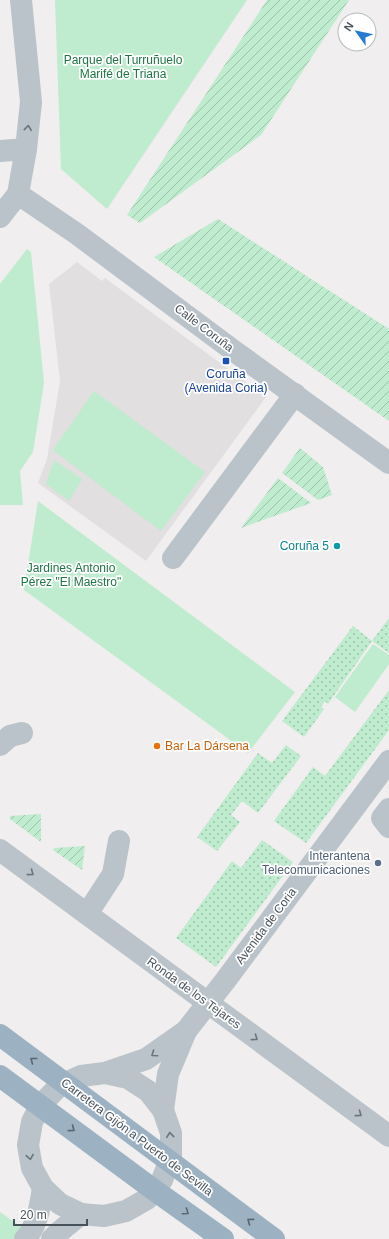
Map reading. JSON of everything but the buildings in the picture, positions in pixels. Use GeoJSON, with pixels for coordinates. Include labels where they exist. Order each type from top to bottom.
{"type":"FeatureCollection","features":[{"type":"Feature","properties":{"kind":"highway","name":"Carretera Gijón a Puerto de Sevilla"},"geometry":{"type":"LineString","coordinates":[[0,1035],[274,1239]]}},
{"type":"Feature","properties":{"kind":"highway"},"geometry":{"type":"LineString","coordinates":[[0,1076],[223,1239]]}},
{"type":"Feature","properties":{"kind":"street"},"geometry":{"type":"LineString","coordinates":[[0,217],[18,194],[26,149],[31,102],[21,0]]}},
{"type":"Feature","properties":{"kind":"street"},"geometry":{"type":"LineString","coordinates":[[0,151],[26,149]]}},
{"type":"Feature","properties":{"kind":"street","name":"Calle Coruña"},"geometry":{"type":"LineString","coordinates":[[18,194],[77,234],[234,351],[389,463]]}},
{"type":"Feature","properties":{"kind":"street"},"geometry":{"type":"LineString","coordinates":[[172,558],[295,394]]}},
{"type":"Feature","properties":{"kind":"street"},"geometry":{"type":"LineString","coordinates":[[0,745],[10,736],[22,733]]}},
{"type":"Feature","properties":{"kind":"street","name":"Avenida de Coria"},"geometry":{"type":"LineString","coordinates":[[186,1031],[389,762]]}},
{"type":"Feature","properties":{"kind":"street"},"geometry":{"type":"LineString","coordinates":[[87,914],[113,874],[119,840]]}},
{"type":"Feature","properties":{"kind":"street","name":"Ronda de los Tejares"},"geometry":{"type":"LineString","coordinates":[[0,850],[389,1136]]}},
{"type":"Feature","properties":{"kind":"street"},"geometry":{"type":"LineString","coordinates":[[105,1073],[128,1078],[148,1091],[163,1110],[171,1133],[170,1157],[162,1180],[147,1199],[126,1211],[104,1216],[81,1214],[60,1204],[43,1188],[32,1168],[28,1145],[32,1122],[40,1106],[59,1086],[64,1083],[81,1076],[105,1073],[146,1059],[186,1031]]}},
{"type":"Feature","properties":{"kind":"street"},"geometry":{"type":"LineString","coordinates":[[163,1110],[168,1074],[186,1031]]}},
{"type":"Feature","properties":{"kind":"street"},"geometry":{"type":"LineString","coordinates":[[25,1239],[31,1233],[38,1216],[43,1188]]}},
{"type":"Feature","properties":{"kind":"street"},"geometry":{"type":"LineString","coordinates":[[52,1239],[81,1214]]}},
{"type":"Feature","properties":{"kind":"shaded area"},"geometry":{"type":"Polygon","coordinates":[[[77,262],[102,281],[105,278],[266,397],[146,561],[38,483],[47,459],[60,381],[49,284],[77,262]]]}},
{"type":"Feature","properties":{"kind":"green space","name":"Parque del Turruñuelo Marifé de Triana"},"geometry":{"type":"Polygon","coordinates":[[[55,0],[247,0],[107,209],[61,169],[55,0]]]}},
{"type":"Feature","properties":{"kind":"green space"},"geometry":{"type":"Polygon","coordinates":[[[267,0],[349,0],[341,12],[337,12],[337,18],[261,135],[140,223],[127,215],[267,0]]]}},
{"type":"Feature","properties":{"kind":"green space"},"geometry":{"type":"Polygon","coordinates":[[[218,219],[389,329],[389,421],[154,257],[218,219]]]}},
{"type":"Feature","properties":{"kind":"green space"},"geometry":{"type":"Polygon","coordinates":[[[27,249],[31,252],[44,383],[33,452],[20,471],[23,505],[0,505],[0,284],[27,249]]]}},
{"type":"Feature","properties":{"kind":"green space"},"geometry":{"type":"Polygon","coordinates":[[[94,391],[205,472],[161,531],[53,450],[94,391]]]}},
{"type":"Feature","properties":{"kind":"green space"},"geometry":{"type":"Polygon","coordinates":[[[300,448],[323,467],[332,495],[318,500],[282,473],[300,448]]]}},
{"type":"Feature","properties":{"kind":"green space"},"geometry":{"type":"Polygon","coordinates":[[[54,460],[82,479],[69,501],[46,484],[54,460]]]}},
{"type":"Feature","properties":{"kind":"green space"},"geometry":{"type":"Polygon","coordinates":[[[278,478],[311,503],[241,528],[278,478]]]}},
{"type":"Feature","properties":{"kind":"green space","name":"Jardines Antonio Pérez \"El Maestro\""},"geometry":{"type":"Polygon","coordinates":[[[38,501],[295,692],[248,753],[24,590],[38,501]]]}},
{"type":"Feature","properties":{"kind":"green space"},"geometry":{"type":"Polygon","coordinates":[[[389,618],[389,653],[372,641],[389,618]]]}},
{"type":"Feature","properties":{"kind":"green space"},"geometry":{"type":"Polygon","coordinates":[[[353,626],[372,641],[328,704],[325,701],[321,707],[324,709],[304,737],[282,721],[353,626]]]}},
{"type":"Feature","properties":{"kind":"green space"},"geometry":{"type":"Polygon","coordinates":[[[373,644],[389,655],[389,664],[355,712],[335,697],[373,644]]]}},
{"type":"Feature","properties":{"kind":"green space"},"geometry":{"type":"Polygon","coordinates":[[[389,690],[389,730],[306,843],[274,821],[313,767],[325,776],[389,690]]]}},
{"type":"Feature","properties":{"kind":"green space"},"geometry":{"type":"Polygon","coordinates":[[[286,745],[301,756],[258,813],[242,801],[231,815],[240,822],[217,851],[197,837],[258,753],[272,763],[286,745]]]}},
{"type":"Feature","properties":{"kind":"green space"},"geometry":{"type":"Polygon","coordinates":[[[41,814],[41,842],[10,819],[10,816],[41,814]]]}},
{"type":"Feature","properties":{"kind":"green space"},"geometry":{"type":"Polygon","coordinates":[[[262,840],[293,862],[216,967],[176,938],[232,861],[241,868],[262,840]]]}},
{"type":"Feature","properties":{"kind":"green space"},"geometry":{"type":"Polygon","coordinates":[[[85,846],[82,870],[53,850],[54,848],[85,846]]]}},
{"type":"Feature","properties":{"kind":"green space"},"geometry":{"type":"Polygon","coordinates":[[[0,1212],[38,1239],[0,1239],[0,1212]]]}},
{"type":"Feature","properties":{"kind":"place","name":"Coruña (Avenida Coria)"},"geometry":{"type":"Point","coordinates":[226,361]}},
{"type":"Feature","properties":{"kind":"place","name":"Coruña 5"},"geometry":{"type":"Point","coordinates":[337,546]}},
{"type":"Feature","properties":{"kind":"place","name":"Bar La Dársena"},"geometry":{"type":"Point","coordinates":[157,746]}},
{"type":"Feature","properties":{"kind":"place","name":"Interantena Telecomunicaciones"},"geometry":{"type":"Point","coordinates":[378,863]}}]}
